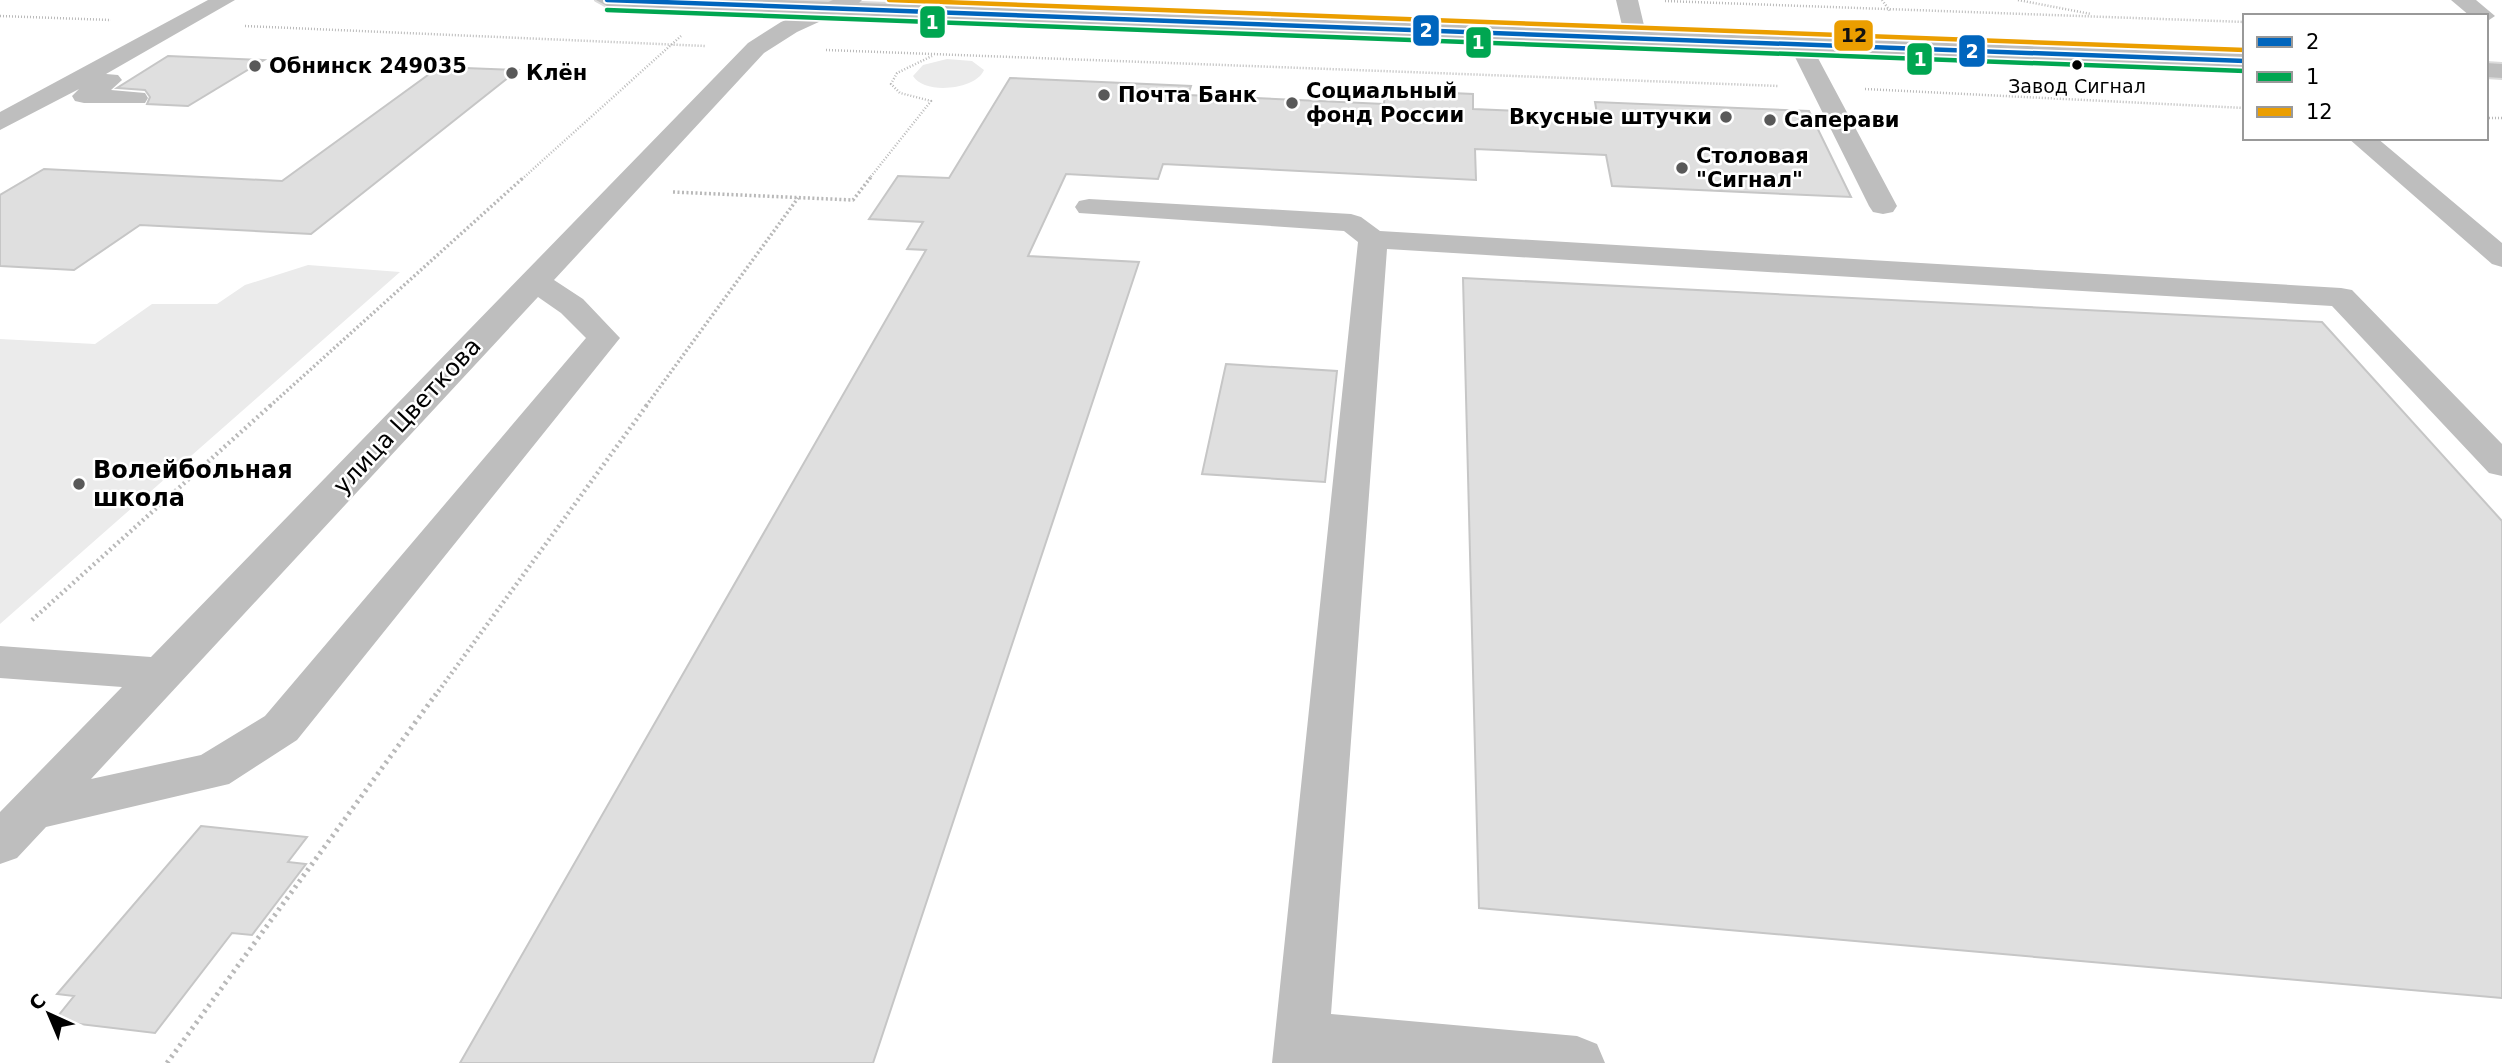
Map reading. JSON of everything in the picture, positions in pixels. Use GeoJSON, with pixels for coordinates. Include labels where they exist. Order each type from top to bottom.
{"type":"FeatureCollection","features":[{"type":"Feature","properties":{"kind":"main road"},"geometry":{"type":"LineString","coordinates":[[0,122],[224,0]]}},
{"type":"Feature","properties":{"kind":"main road"},"geometry":{"type":"LineString","coordinates":[[607,0],[716,4],[840,4],[2243,61]]}},
{"type":"Feature","properties":{"kind":"main road"},"geometry":{"type":"LineString","coordinates":[[1626,0],[1636,38]]}},
{"type":"Feature","properties":{"kind":"main road"},"geometry":{"type":"LineString","coordinates":[[2462,0],[2482,14]]}},
{"type":"Feature","properties":{"kind":"main road","name":"улица Цветкова"},"geometry":{"type":"LineString","coordinates":[[0,844],[756,48],[840,4]]}},
{"type":"Feature","properties":{"kind":"main road"},"geometry":{"type":"LineString","coordinates":[[1800,45],[1883,206]]}},
{"type":"Feature","properties":{"kind":"main road"},"geometry":{"type":"LineString","coordinates":[[98,69],[127,71],[84,96],[136,98]]}},
{"type":"Feature","properties":{"kind":"main road"},"geometry":{"type":"LineString","coordinates":[[2363,140],[2502,258]]}},
{"type":"Feature","properties":{"kind":"main road"},"geometry":{"type":"LineString","coordinates":[[1089,206],[1351,223],[1373,239],[2342,297],[2502,465]]}},
{"type":"Feature","properties":{"kind":"main road"},"geometry":{"type":"LineString","coordinates":[[1373,239],[1301,1050],[1577,1063]]}},
{"type":"Feature","properties":{"kind":"main road"},"geometry":{"type":"LineString","coordinates":[[31,811],[213,771],[281,728],[604,338],[572,306],[535,281]]}},
{"type":"Feature","properties":{"kind":"main road"},"geometry":{"type":"LineString","coordinates":[[0,662],[163,674]]}},
{"type":"Feature","properties":{"kind":"path"},"geometry":{"type":"LineString","coordinates":[[2018,0],[2106,17]]}},
{"type":"Feature","properties":{"kind":"path"},"geometry":{"type":"LineString","coordinates":[[1664,1],[2243,22]]}},
{"type":"Feature","properties":{"kind":"path"},"geometry":{"type":"LineString","coordinates":[[26,625],[716,4]]}},
{"type":"Feature","properties":{"kind":"path"},"geometry":{"type":"LineString","coordinates":[[0,16],[756,48],[1784,86]]}},
{"type":"Feature","properties":{"kind":"path"},"geometry":{"type":"LineString","coordinates":[[668,192],[853,200],[931,101],[900,93],[891,84],[897,73],[936,54]]}},
{"type":"Feature","properties":{"kind":"path"},"geometry":{"type":"LineString","coordinates":[[1853,89],[2243,108]]}},
{"type":"Feature","properties":{"kind":"path"},"geometry":{"type":"LineString","coordinates":[[167,1063],[798,198]]}},
{"type":"Feature","properties":{"kind":"shaded area"},"geometry":{"type":"Polygon","coordinates":[[[947,59],[972,61],[984,70],[971,82],[950,88],[928,86],[913,76],[923,65],[947,59]]]}},
{"type":"Feature","properties":{"kind":"shaded area","name":"Волейбольная школа"},"geometry":{"type":"Polygon","coordinates":[[[308,265],[400,272],[0,624],[0,339],[95,344],[152,304],[217,304],[245,285],[308,265]]]}},
{"type":"Feature","properties":{"kind":"building"},"geometry":{"type":"Polygon","coordinates":[[[168,56],[264,60],[188,106],[147,104],[150,97],[145,90],[117,88],[168,56]]]}},
{"type":"Feature","properties":{"kind":"building"},"geometry":{"type":"Polygon","coordinates":[[[439,67],[518,70],[311,234],[140,225],[74,270],[0,266],[0,195],[44,169],[282,181],[439,67]]]}},
{"type":"Feature","properties":{"kind":"building"},"geometry":{"type":"Polygon","coordinates":[[[1010,78],[1191,86],[1188,95],[1384,104],[1385,90],[1473,94],[1473,109],[1597,114],[1595,102],[1809,111],[1851,197],[1612,186],[1606,155],[1475,149],[1476,180],[1163,164],[1158,179],[1066,174],[1028,256],[1139,262],[873,1063],[460,1063],[926,250],[907,249],[923,222],[869,219],[898,176],[949,178],[1010,78]]]}},
{"type":"Feature","properties":{"kind":"building"},"geometry":{"type":"Polygon","coordinates":[[[1463,278],[2322,322],[2502,521],[2502,998],[1479,908],[1463,278]]]}},
{"type":"Feature","properties":{"kind":"building"},"geometry":{"type":"Polygon","coordinates":[[[1226,364],[1337,371],[1325,482],[1202,474],[1226,364]]]}},
{"type":"Feature","properties":{"kind":"building"},"geometry":{"type":"Polygon","coordinates":[[[201,826],[307,837],[288,862],[306,864],[252,935],[232,933],[155,1033],[54,1021],[74,996],[57,994],[201,826]]]}},
{"type":"Feature","properties":{"kind":"transit line","name":"2"},"geometry":{"type":"LineString","coordinates":[[607,0],[2243,61]]}},
{"type":"Feature","properties":{"kind":"transit line","name":"12"},"geometry":{"type":"LineString","coordinates":[[889,0],[2243,50]]}},
{"type":"Feature","properties":{"kind":"transit line","name":"1"},"geometry":{"type":"LineString","coordinates":[[607,10],[2243,71]]}},
{"type":"Feature","properties":{"kind":"place","name":"Завод Сигнал"},"geometry":{"type":"Point","coordinates":[2077,65]}},
{"type":"Feature","properties":{"kind":"place","name":"Обнинск 249035"},"geometry":{"type":"Point","coordinates":[255,66]}},
{"type":"Feature","properties":{"kind":"place","name":"Клён"},"geometry":{"type":"Point","coordinates":[512,73]}},
{"type":"Feature","properties":{"kind":"place","name":"Почта Банк"},"geometry":{"type":"Point","coordinates":[1104,95]}},
{"type":"Feature","properties":{"kind":"place","name":"Социальный фонд России"},"geometry":{"type":"Point","coordinates":[1292,103]}},
{"type":"Feature","properties":{"kind":"place","name":"Вкусные штучки"},"geometry":{"type":"Point","coordinates":[1726,117]}},
{"type":"Feature","properties":{"kind":"place","name":"Саперави"},"geometry":{"type":"Point","coordinates":[1770,120]}},
{"type":"Feature","properties":{"kind":"place","name":"Столовая \"Сигнал\""},"geometry":{"type":"Point","coordinates":[1682,168]}},
{"type":"Feature","properties":{"kind":"place","name":"Волейбольная школа"},"geometry":{"type":"Point","coordinates":[79,484]}}]}
